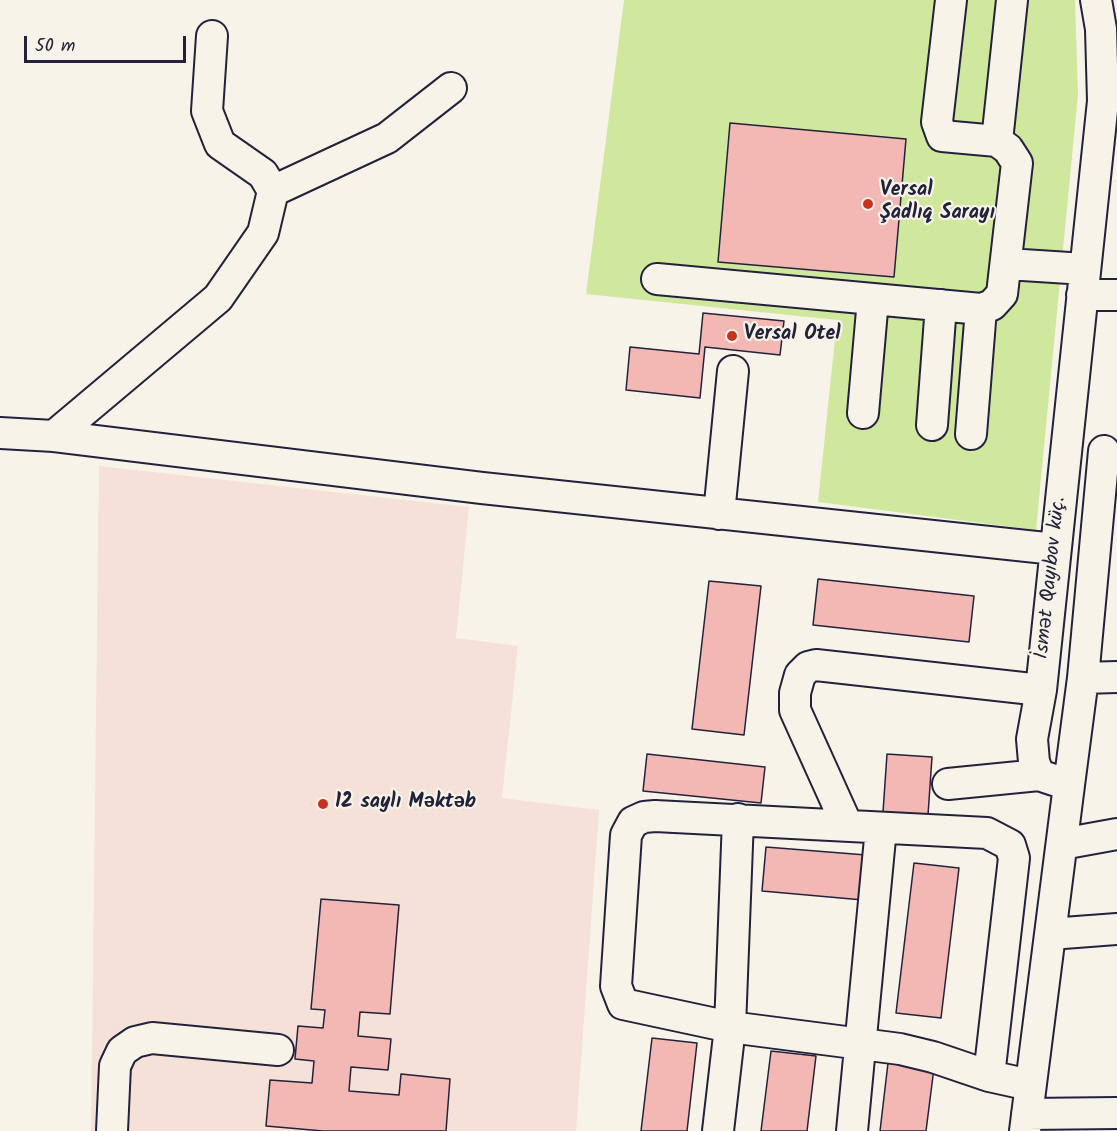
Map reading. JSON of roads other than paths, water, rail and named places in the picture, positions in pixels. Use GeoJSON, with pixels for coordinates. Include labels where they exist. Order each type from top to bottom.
{"type":"FeatureCollection","features":[{"type":"Feature","properties":{"kind":"street"},"geometry":{"type":"LineString","coordinates":[[657,279],[981,309],[992,305],[1002,294],[1017,163],[1008,148],[997,141],[942,136],[937,122],[951,0]]}},
{"type":"Feature","properties":{"kind":"street"},"geometry":{"type":"LineString","coordinates":[[997,141],[1012,0]]}},
{"type":"Feature","properties":{"kind":"street","name":"İsmət Qayıbov küç."},"geometry":{"type":"LineString","coordinates":[[1039,776],[1034,762],[1032,739],[1041,690],[1102,102],[1101,29],[1096,0]]}},
{"type":"Feature","properties":{"kind":"street"},"geometry":{"type":"LineString","coordinates":[[54,436],[218,298],[263,233],[273,191],[263,174],[220,144],[207,111],[212,36]]}},
{"type":"Feature","properties":{"kind":"street"},"geometry":{"type":"LineString","coordinates":[[273,191],[387,138],[451,88]]}},
{"type":"Feature","properties":{"kind":"street"},"geometry":{"type":"LineString","coordinates":[[1007,264],[1084,282],[1117,295]]}},
{"type":"Feature","properties":{"kind":"street"},"geometry":{"type":"LineString","coordinates":[[863,413],[873,299]]}},
{"type":"Feature","properties":{"kind":"street"},"geometry":{"type":"LineString","coordinates":[[932,425],[941,305]]}},
{"type":"Feature","properties":{"kind":"street"},"geometry":{"type":"LineString","coordinates":[[971,434],[981,309]]}},
{"type":"Feature","properties":{"kind":"street"},"geometry":{"type":"LineString","coordinates":[[719,513],[733,371]]}},
{"type":"Feature","properties":{"kind":"street"},"geometry":{"type":"LineString","coordinates":[[0,433],[54,436],[482,488],[1055,549]]}},
{"type":"Feature","properties":{"kind":"street"},"geometry":{"type":"LineString","coordinates":[[1027,1110],[1110,451],[1066,448]]}},
{"type":"Feature","properties":{"kind":"street"},"geometry":{"type":"LineString","coordinates":[[847,825],[795,710],[795,693],[800,675],[808,667],[816,665],[1041,690]]}},
{"type":"Feature","properties":{"kind":"street"},"geometry":{"type":"LineString","coordinates":[[1083,678],[1117,677]]}},
{"type":"Feature","properties":{"kind":"street"},"geometry":{"type":"LineString","coordinates":[[948,784],[1039,776],[1069,785]]}},
{"type":"Feature","properties":{"kind":"street"},"geometry":{"type":"LineString","coordinates":[[989,1076],[1014,858],[1010,845],[987,833],[655,816],[644,816],[633,822],[626,835],[616,986],[623,1004],[730,1027],[900,1049],[933,1057],[989,1076],[1027,1110],[1117,1113]]}},
{"type":"Feature","properties":{"kind":"street"},"geometry":{"type":"LineString","coordinates":[[718,1131],[730,1027],[738,819]]}},
{"type":"Feature","properties":{"kind":"street"},"geometry":{"type":"LineString","coordinates":[[852,1131],[881,828]]}},
{"type":"Feature","properties":{"kind":"street"},"geometry":{"type":"LineString","coordinates":[[1062,844],[1117,834]]}},
{"type":"Feature","properties":{"kind":"street"},"geometry":{"type":"LineString","coordinates":[[1050,934],[1117,928]]}},
{"type":"Feature","properties":{"kind":"street"},"geometry":{"type":"LineString","coordinates":[[112,1131],[115,1066],[122,1051],[135,1042],[152,1038],[278,1050]]}},
{"type":"Feature","properties":{"kind":"place","name":"Versal Şadlıq Sarayı"},"geometry":{"type":"Point","coordinates":[868,204]}},
{"type":"Feature","properties":{"kind":"place","name":"Versal Otel"},"geometry":{"type":"Point","coordinates":[732,336]}},
{"type":"Feature","properties":{"kind":"place","name":"12 saylı Məktəb"},"geometry":{"type":"Point","coordinates":[323,804]}}]}
